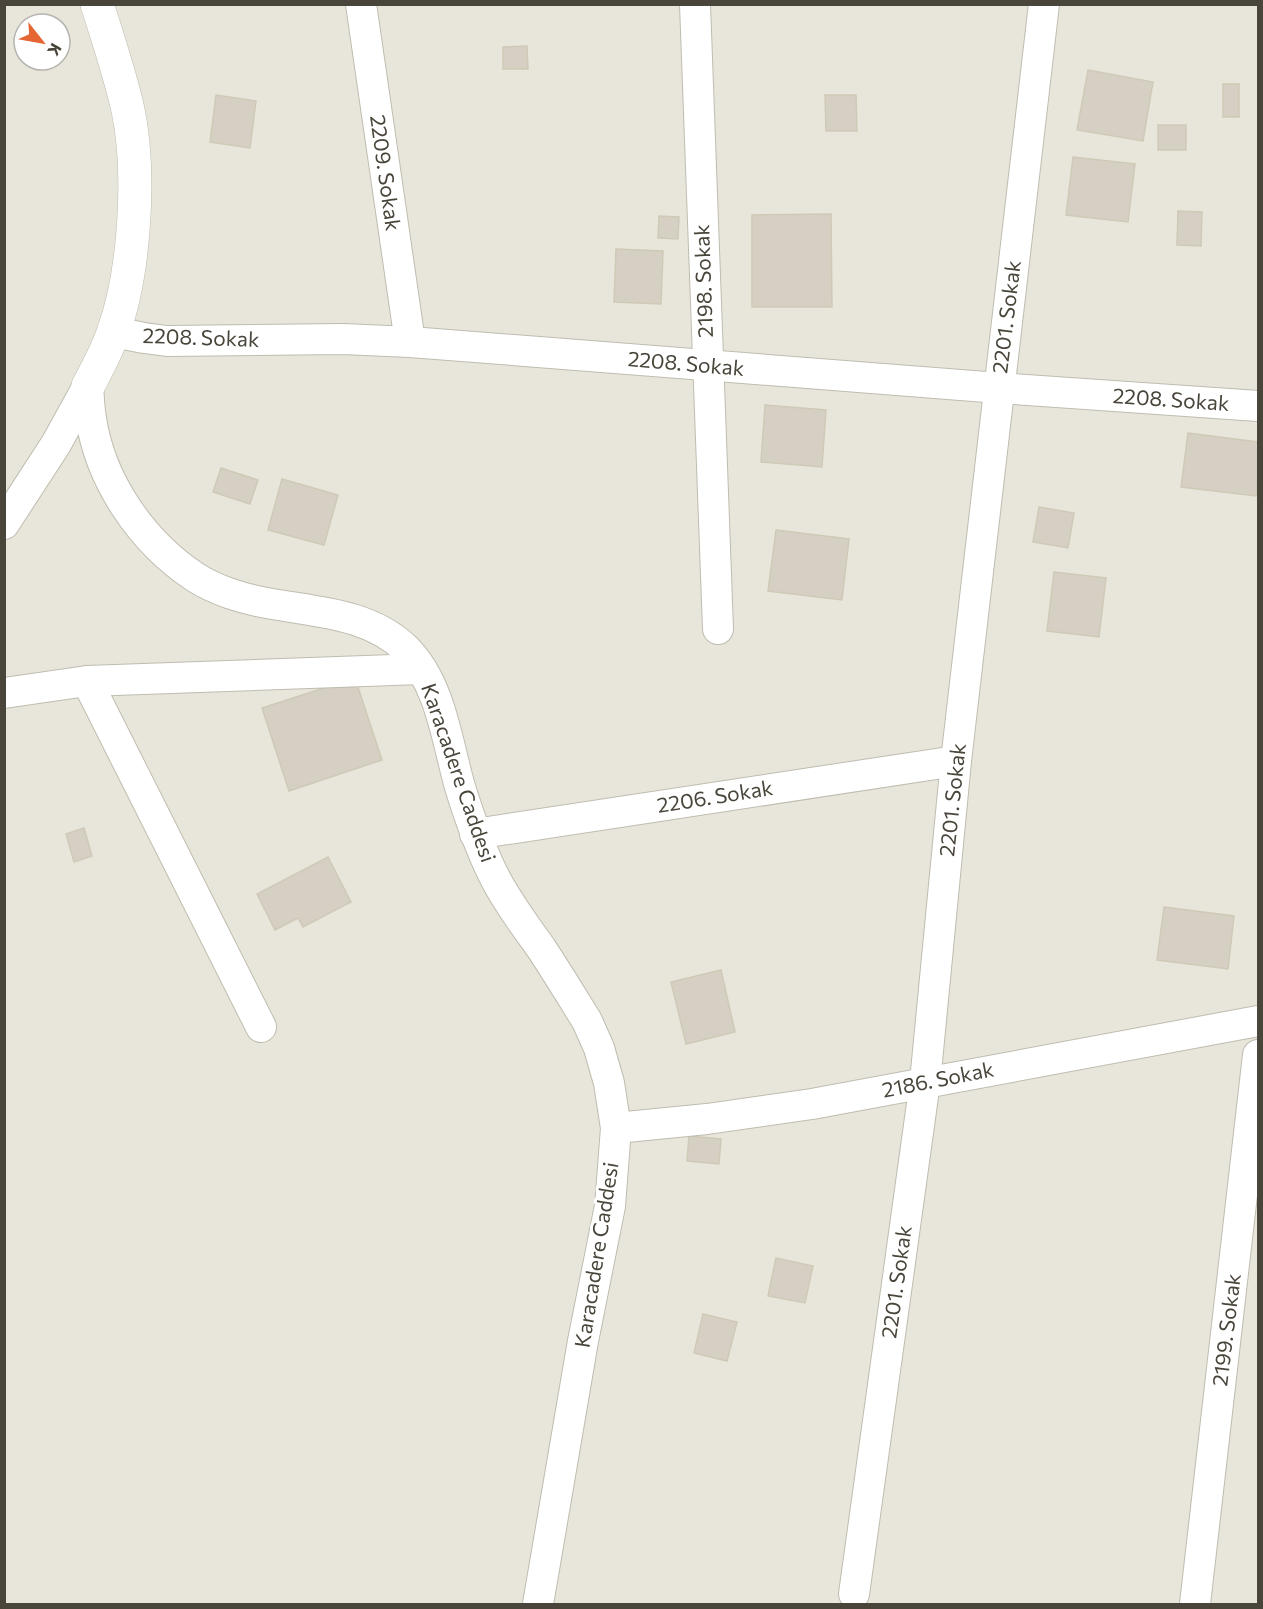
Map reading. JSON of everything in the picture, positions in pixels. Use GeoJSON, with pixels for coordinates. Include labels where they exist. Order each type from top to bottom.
{"type":"FeatureCollection","features":[{"type":"Feature","properties":{"kind":"street"},"geometry":{"type":"LineString","coordinates":[[4,524],[56,444],[88,386],[114,332],[125,293],[130,256],[135,160],[128,111],[97,4]]}},
{"type":"Feature","properties":{"kind":"street","name":"2209. Sokak"},"geometry":{"type":"LineString","coordinates":[[361,4],[410,342]]}},
{"type":"Feature","properties":{"kind":"street","name":"2198. Sokak"},"geometry":{"type":"LineString","coordinates":[[695,4],[718,629]]}},
{"type":"Feature","properties":{"kind":"street","name":"2201. Sokak"},"geometry":{"type":"LineString","coordinates":[[854,1594],[926,1082],[956,761],[1044,4]]}},
{"type":"Feature","properties":{"kind":"street","name":"2208. Sokak"},"geometry":{"type":"LineString","coordinates":[[114,332],[144,339],[167,341],[343,339],[410,342],[1258,406]]}},
{"type":"Feature","properties":{"kind":"street","name":"Karacadere Caddesi"},"geometry":{"type":"LineString","coordinates":[[88,386],[91,419],[108,476],[143,531],[164,554],[196,578],[222,591],[264,603],[336,614],[371,625],[389,635],[407,650],[432,689],[475,834],[493,874],[587,1021],[598,1048],[609,1083],[616,1128],[610,1206],[581,1352],[538,1605]]}},
{"type":"Feature","properties":{"kind":"street"},"geometry":{"type":"LineString","coordinates":[[4,693],[87,681],[421,669]]}},
{"type":"Feature","properties":{"kind":"street"},"geometry":{"type":"LineString","coordinates":[[87,681],[261,1027]]}},
{"type":"Feature","properties":{"kind":"street","name":"2206. Sokak"},"geometry":{"type":"LineString","coordinates":[[475,834],[956,761]]}},
{"type":"Feature","properties":{"kind":"street","name":"2186. Sokak"},"geometry":{"type":"LineString","coordinates":[[616,1128],[707,1119],[801,1106],[1258,1021]]}},
{"type":"Feature","properties":{"kind":"street","name":"2199. Sokak"},"geometry":{"type":"LineString","coordinates":[[1195,1605],[1258,1055]]}},
{"type":"Feature","properties":{"kind":"shaded area"},"geometry":{"type":"Polygon","coordinates":[[[5,5],[1258,5],[1258,1604],[5,1604],[5,5]]]}},
{"type":"Feature","properties":{"kind":"building"},"geometry":{"type":"Polygon","coordinates":[[[527,46],[528,69],[503,69],[503,47],[527,46]]]}},
{"type":"Feature","properties":{"kind":"building"},"geometry":{"type":"Polygon","coordinates":[[[1088,70],[1153,82],[1143,141],[1077,130],[1088,70]]]}},
{"type":"Feature","properties":{"kind":"building"},"geometry":{"type":"Polygon","coordinates":[[[1223,84],[1239,84],[1239,117],[1223,117],[1223,84]]]}},
{"type":"Feature","properties":{"kind":"building"},"geometry":{"type":"Polygon","coordinates":[[[216,95],[256,101],[250,148],[210,142],[216,95]]]}},
{"type":"Feature","properties":{"kind":"building"},"geometry":{"type":"Polygon","coordinates":[[[825,95],[856,95],[857,131],[826,131],[825,95]]]}},
{"type":"Feature","properties":{"kind":"building"},"geometry":{"type":"Polygon","coordinates":[[[1158,125],[1186,125],[1186,150],[1158,150],[1158,125]]]}},
{"type":"Feature","properties":{"kind":"building"},"geometry":{"type":"Polygon","coordinates":[[[1073,157],[1135,164],[1128,222],[1066,215],[1073,157]]]}},
{"type":"Feature","properties":{"kind":"building"},"geometry":{"type":"Polygon","coordinates":[[[1178,211],[1202,212],[1201,246],[1177,245],[1178,211]]]}},
{"type":"Feature","properties":{"kind":"building"},"geometry":{"type":"Polygon","coordinates":[[[831,214],[832,307],[752,307],[752,215],[831,214]]]}},
{"type":"Feature","properties":{"kind":"building"},"geometry":{"type":"Polygon","coordinates":[[[659,216],[679,217],[678,239],[658,238],[659,216]]]}},
{"type":"Feature","properties":{"kind":"building"},"geometry":{"type":"Polygon","coordinates":[[[616,249],[663,251],[661,304],[614,302],[616,249]]]}},
{"type":"Feature","properties":{"kind":"building"},"geometry":{"type":"Polygon","coordinates":[[[765,405],[826,410],[822,467],[761,462],[765,405]]]}},
{"type":"Feature","properties":{"kind":"building"},"geometry":{"type":"Polygon","coordinates":[[[1188,433],[1258,442],[1256,496],[1181,487],[1188,433]]]}},
{"type":"Feature","properties":{"kind":"building"},"geometry":{"type":"Polygon","coordinates":[[[221,468],[258,480],[250,504],[213,492],[221,468]]]}},
{"type":"Feature","properties":{"kind":"building"},"geometry":{"type":"Polygon","coordinates":[[[282,479],[338,495],[324,545],[268,530],[282,479]]]}},
{"type":"Feature","properties":{"kind":"building"},"geometry":{"type":"Polygon","coordinates":[[[1039,507],[1074,513],[1068,548],[1033,542],[1039,507]]]}},
{"type":"Feature","properties":{"kind":"building"},"geometry":{"type":"Polygon","coordinates":[[[776,530],[849,539],[842,600],[768,591],[776,530]]]}},
{"type":"Feature","properties":{"kind":"building"},"geometry":{"type":"Polygon","coordinates":[[[1054,572],[1106,578],[1099,637],[1047,631],[1054,572]]]}},
{"type":"Feature","properties":{"kind":"building"},"geometry":{"type":"Polygon","coordinates":[[[355,678],[382,760],[289,791],[262,708],[355,678]]]}},
{"type":"Feature","properties":{"kind":"building"},"geometry":{"type":"Polygon","coordinates":[[[84,828],[92,856],[74,862],[66,834],[84,828]]]}},
{"type":"Feature","properties":{"kind":"building"},"geometry":{"type":"Polygon","coordinates":[[[328,857],[351,902],[303,927],[298,918],[275,930],[257,894],[328,857]]]}},
{"type":"Feature","properties":{"kind":"building"},"geometry":{"type":"Polygon","coordinates":[[[1164,907],[1234,916],[1228,969],[1157,960],[1164,907]]]}},
{"type":"Feature","properties":{"kind":"building"},"geometry":{"type":"Polygon","coordinates":[[[721,970],[735,1032],[686,1044],[671,982],[721,970]]]}},
{"type":"Feature","properties":{"kind":"building"},"geometry":{"type":"Polygon","coordinates":[[[689,1136],[721,1139],[719,1164],[687,1161],[689,1136]]]}},
{"type":"Feature","properties":{"kind":"building"},"geometry":{"type":"Polygon","coordinates":[[[776,1258],[813,1266],[805,1303],[768,1296],[776,1258]]]}},
{"type":"Feature","properties":{"kind":"building"},"geometry":{"type":"Polygon","coordinates":[[[703,1314],[737,1322],[727,1361],[694,1353],[703,1314]]]}}]}
